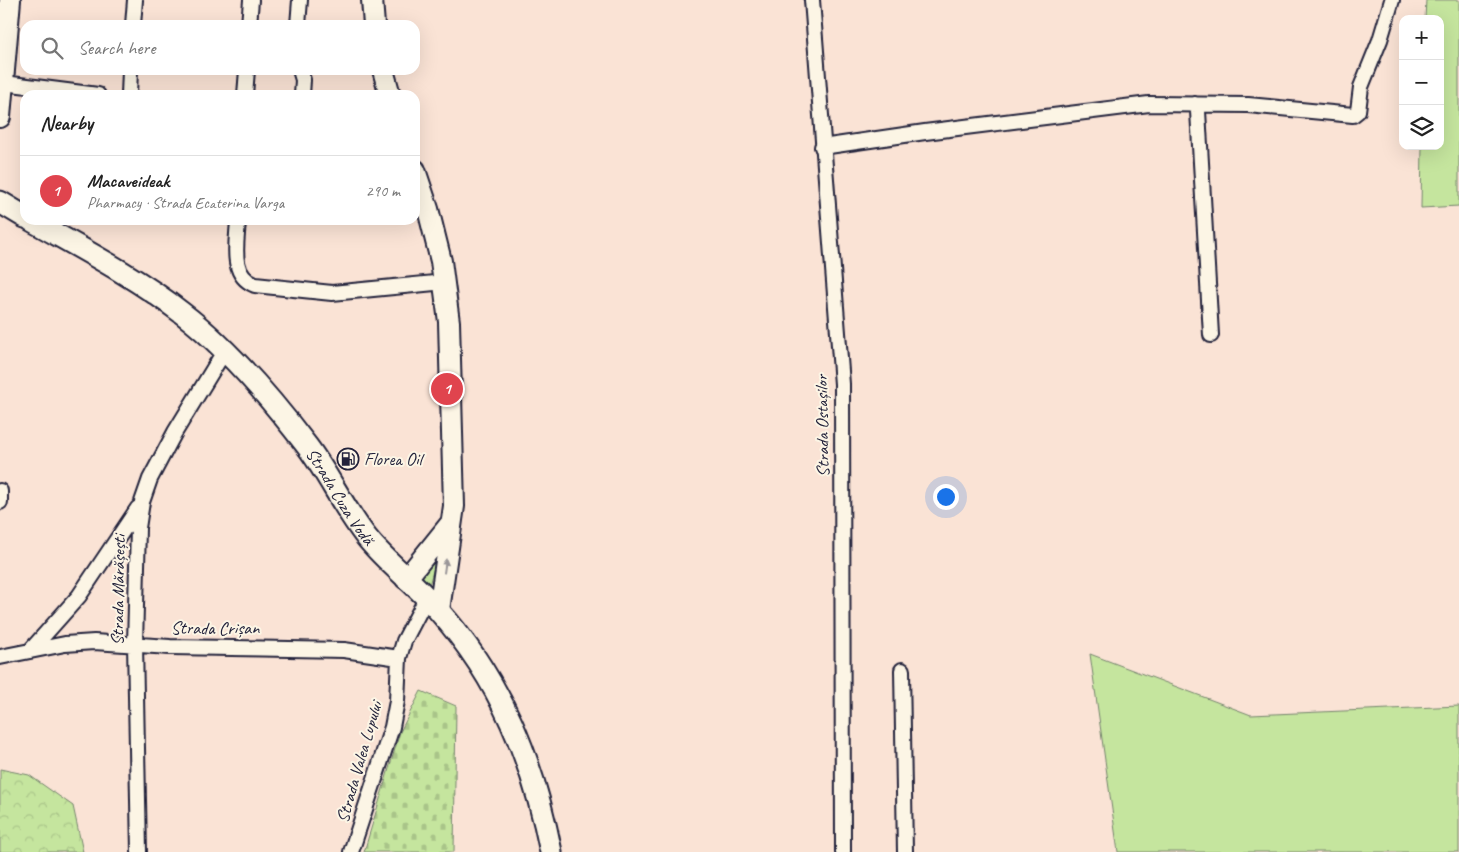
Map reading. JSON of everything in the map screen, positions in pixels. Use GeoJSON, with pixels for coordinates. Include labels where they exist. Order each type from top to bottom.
{"type":"FeatureCollection","features":[{"type":"Feature","properties":{"kind":"main road"},"geometry":{"type":"LineString","coordinates":[[0,117],[10,0]]}},
{"type":"Feature","properties":{"kind":"main road"},"geometry":{"type":"LineString","coordinates":[[372,0],[374,20]]}},
{"type":"Feature","properties":{"kind":"main road"},"geometry":{"type":"LineString","coordinates":[[384,75],[389,90]]}},
{"type":"Feature","properties":{"kind":"main road"},"geometry":{"type":"LineString","coordinates":[[420,185],[428,209],[445,282],[449,322],[454,476],[454,506],[433,604]]}},
{"type":"Feature","properties":{"kind":"main road"},"geometry":{"type":"LineString","coordinates":[[0,202],[20,213]]}},
{"type":"Feature","properties":{"kind":"main road","name":"Strada Cuza Vodă"},"geometry":{"type":"LineString","coordinates":[[40,225],[147,288],[184,314],[224,350],[306,446],[364,534],[380,553],[433,604],[476,657],[496,691],[530,765],[551,852]]}},
{"type":"Feature","properties":{"kind":"main road"},"geometry":{"type":"LineString","coordinates":[[406,578],[451,523]]}},
{"type":"Feature","properties":{"kind":"street"},"geometry":{"type":"LineString","coordinates":[[133,20],[135,0]]}},
{"type":"Feature","properties":{"kind":"street"},"geometry":{"type":"LineString","coordinates":[[249,20],[251,0]]}},
{"type":"Feature","properties":{"kind":"street"},"geometry":{"type":"LineString","coordinates":[[298,20],[300,0]]}},
{"type":"Feature","properties":{"kind":"street","name":"Strada Ostașilor"},"geometry":{"type":"LineString","coordinates":[[812,0],[842,384],[842,852]]}},
{"type":"Feature","properties":{"kind":"street"},"geometry":{"type":"LineString","coordinates":[[822,147],[1149,104],[1248,105],[1353,115],[1358,111],[1361,87],[1380,40],[1392,0]]}},
{"type":"Feature","properties":{"kind":"street"},"geometry":{"type":"LineString","coordinates":[[129,90],[130,75]]}},
{"type":"Feature","properties":{"kind":"street"},"geometry":{"type":"LineString","coordinates":[[245,90],[247,75]]}},
{"type":"Feature","properties":{"kind":"street"},"geometry":{"type":"LineString","coordinates":[[302,75],[302,90]]}},
{"type":"Feature","properties":{"kind":"street"},"geometry":{"type":"LineString","coordinates":[[4,83],[59,90]]}},
{"type":"Feature","properties":{"kind":"street"},"geometry":{"type":"LineString","coordinates":[[1196,104],[1198,110],[1212,335]]}},
{"type":"Feature","properties":{"kind":"street"},"geometry":{"type":"LineString","coordinates":[[238,225],[238,272],[246,282],[255,285],[332,293],[445,282]]}},
{"type":"Feature","properties":{"kind":"street","name":"Strada Mărășești"},"geometry":{"type":"LineString","coordinates":[[139,852],[135,644],[138,528],[142,502],[150,480],[175,432],[224,350]]}},
{"type":"Feature","properties":{"kind":"street"},"geometry":{"type":"LineString","coordinates":[[0,491],[0,502]]}},
{"type":"Feature","properties":{"kind":"street"},"geometry":{"type":"LineString","coordinates":[[30,651],[79,596],[142,502]]}},
{"type":"Feature","properties":{"kind":"street","name":"Strada Valea Lupului"},"geometry":{"type":"LineString","coordinates":[[351,852],[392,728],[397,701],[399,658],[411,624],[433,604]]}},
{"type":"Feature","properties":{"kind":"street","name":"Strada Crișan"},"geometry":{"type":"LineString","coordinates":[[0,658],[75,643],[344,650],[399,658]]}},
{"type":"Feature","properties":{"kind":"street"},"geometry":{"type":"LineString","coordinates":[[902,670],[905,852]]}},
{"type":"Feature","properties":{"kind":"green space"},"geometry":{"type":"Polygon","coordinates":[[[1426,0],[1459,0],[1459,206],[1421,208],[1422,150],[1444,150],[1444,15],[1425,15],[1426,0]]]}},
{"type":"Feature","properties":{"kind":"green space"},"geometry":{"type":"Polygon","coordinates":[[[432,559],[436,560],[428,589],[418,581],[432,559]]]}},
{"type":"Feature","properties":{"kind":"green space"},"geometry":{"type":"Polygon","coordinates":[[[1090,654],[1251,715],[1459,706],[1459,852],[1118,852],[1090,654]]]}},
{"type":"Feature","properties":{"kind":"green space"},"geometry":{"type":"Polygon","coordinates":[[[421,691],[456,706],[454,852],[364,852],[400,732],[421,691]]]}},
{"type":"Feature","properties":{"kind":"green space"},"geometry":{"type":"Polygon","coordinates":[[[0,769],[29,775],[73,806],[83,852],[0,852],[0,769]]]}},
{"type":"Feature","properties":{"kind":"place","name":"Macaveideak"},"geometry":{"type":"Point","coordinates":[447,389]}},
{"type":"Feature","properties":{"kind":"place","name":"Florea Oil"},"geometry":{"type":"Point","coordinates":[348,459]}}]}
